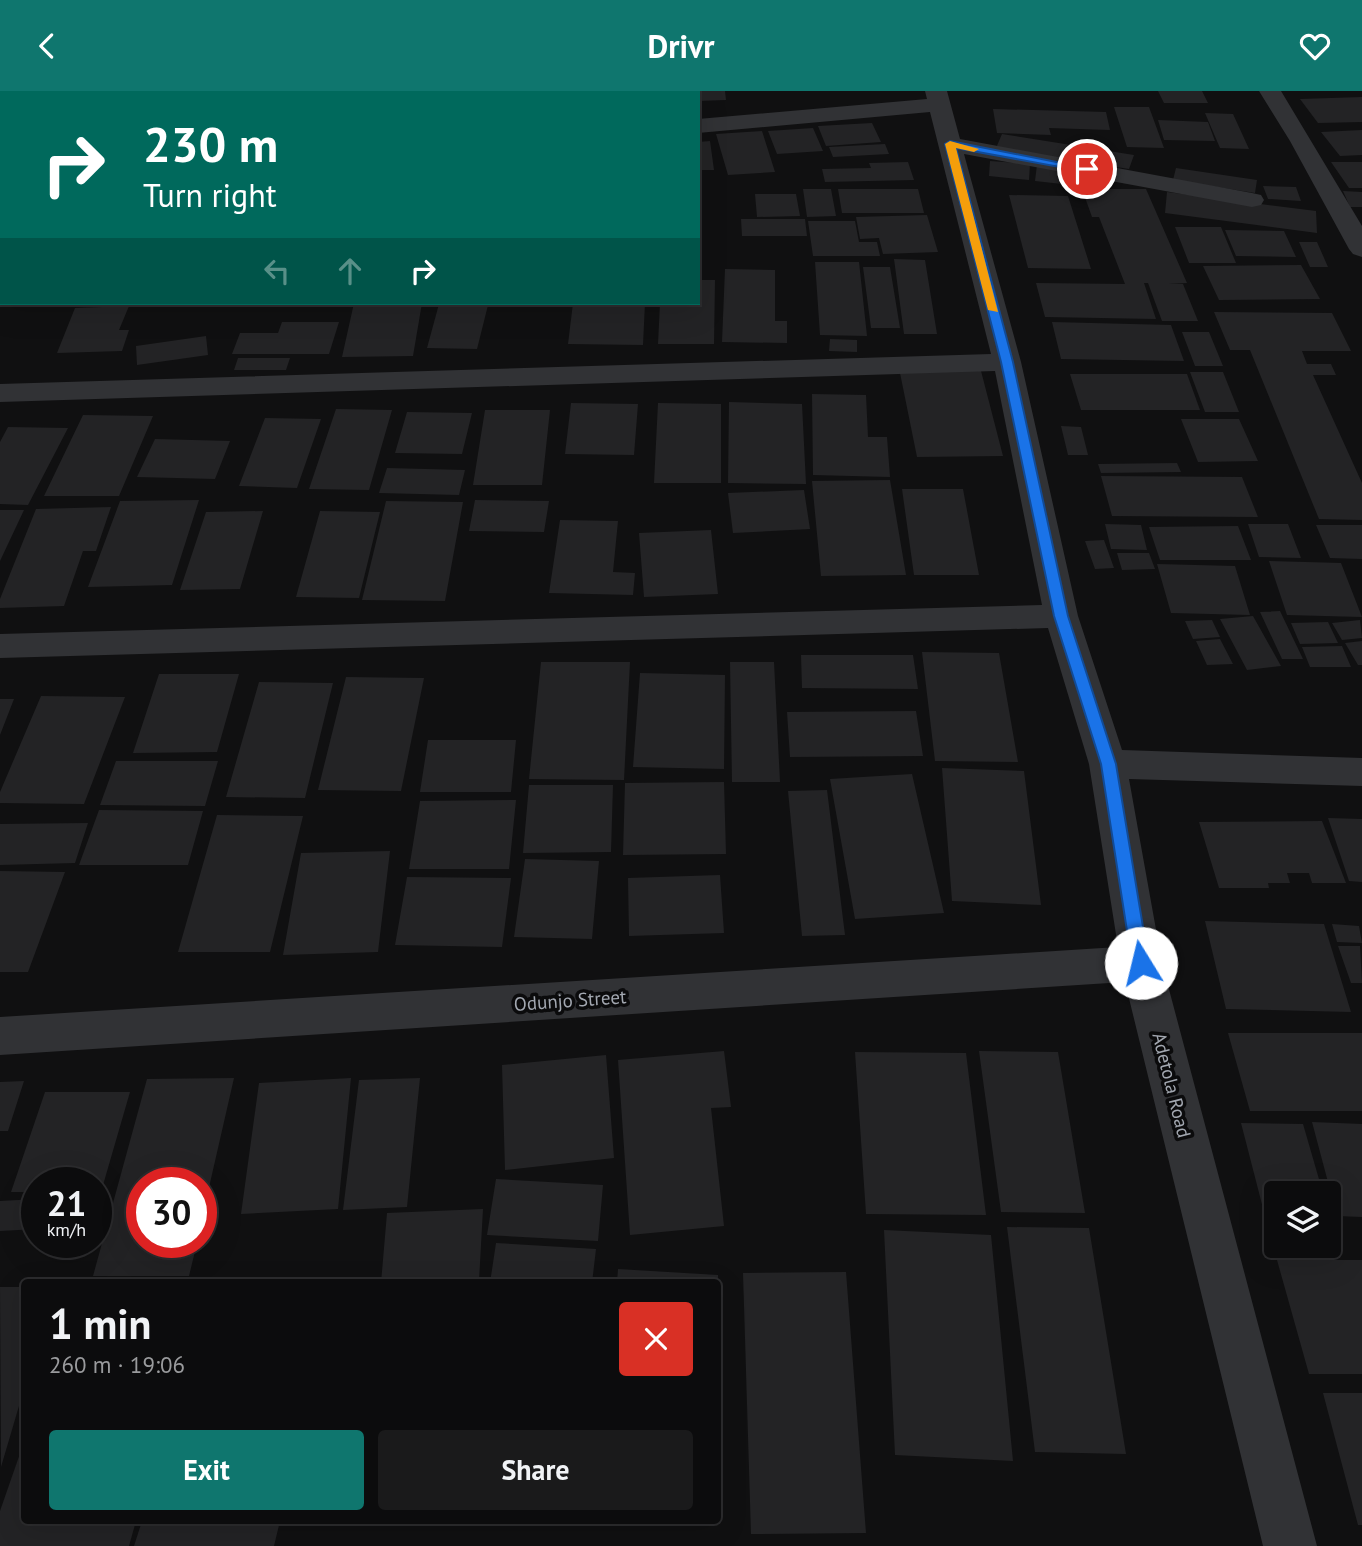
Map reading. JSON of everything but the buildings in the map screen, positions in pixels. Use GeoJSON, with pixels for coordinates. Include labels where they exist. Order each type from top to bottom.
{"type":"FeatureCollection","features":[{"type":"Feature","properties":{"kind":"street"},"geometry":{"type":"LineString","coordinates":[[1270,91],[1362,249]]}},
{"type":"Feature","properties":{"kind":"street"},"geometry":{"type":"LineString","coordinates":[[700,126],[938,98]]}},
{"type":"Feature","properties":{"kind":"street","name":"Adetola Road"},"geometry":{"type":"LineString","coordinates":[[938,98],[1007,362],[1061,616],[1108,764],[1141,963],[1290,1546]]}},
{"type":"Feature","properties":{"kind":"street"},"geometry":{"type":"LineString","coordinates":[[950,144],[1252,200]]}},
{"type":"Feature","properties":{"kind":"street"},"geometry":{"type":"LineString","coordinates":[[0,393],[1007,362]]}},
{"type":"Feature","properties":{"kind":"street"},"geometry":{"type":"LineString","coordinates":[[0,646],[1061,616]]}},
{"type":"Feature","properties":{"kind":"street"},"geometry":{"type":"LineString","coordinates":[[1108,764],[1362,772]]}},
{"type":"Feature","properties":{"kind":"street","name":"Odunjo Street"},"geometry":{"type":"LineString","coordinates":[[0,1036],[1141,963]]}},
{"type":"Feature","properties":{"kind":"slow traffic"},"geometry":{"type":"LineString","coordinates":[[974,149],[950,144],[994,310]]}},
{"type":"Feature","properties":{"kind":"route"},"geometry":{"type":"LineString","coordinates":[[1087,169],[950,144],[1007,362],[1061,616],[1108,764],[1141,963]]}}]}
